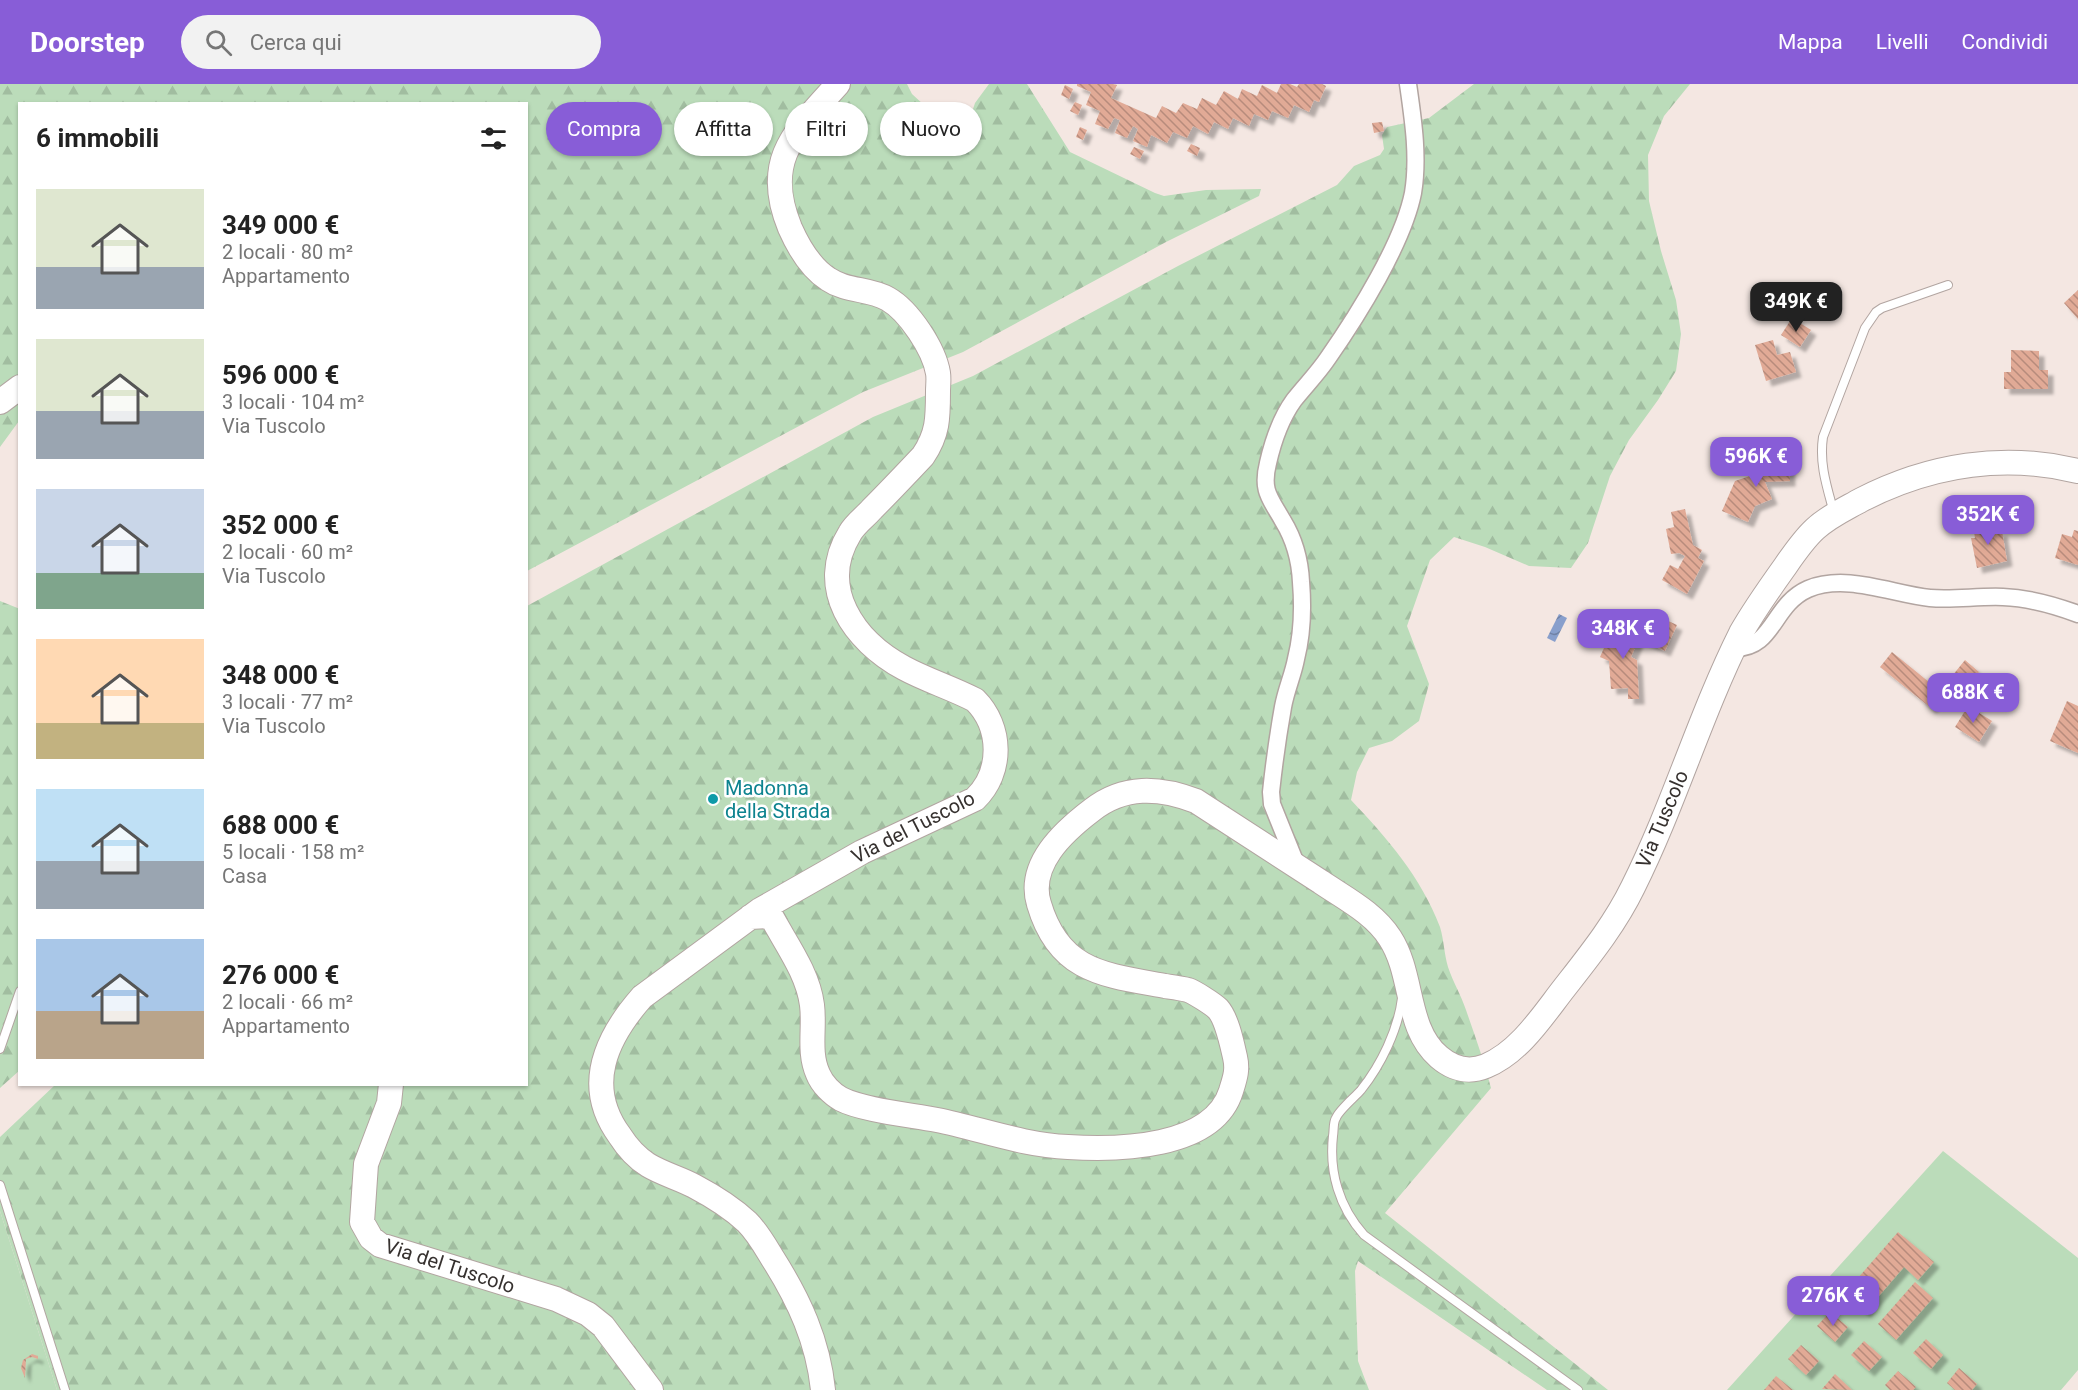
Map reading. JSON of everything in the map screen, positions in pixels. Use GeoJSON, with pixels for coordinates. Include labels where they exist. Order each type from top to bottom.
{"type":"FeatureCollection","features":[{"type":"Feature","properties":{"kind":"street","name":"Via del Tuscolo"},"geometry":{"type":"LineString","coordinates":[[823,1390],[815,1347],[807,1323],[790,1286],[758,1234],[746,1221],[693,1185],[666,1175],[645,1163],[627,1146],[612,1125],[603,1104],[602,1087],[605,1057],[613,1036],[642,997],[750,917],[785,895],[862,852],[975,799],[994,771],[996,758],[993,730],[983,708],[975,700],[904,668],[883,653],[853,625],[843,609],[837,587],[838,565],[842,549],[851,531],[923,456],[932,442],[938,420],[938,373],[916,325],[888,299],[869,292],[847,289],[826,278],[808,259],[796,241],[779,196],[779,174],[782,159],[789,145],[804,122],[838,84]]}},
{"type":"Feature","properties":{"kind":"street"},"geometry":{"type":"LineString","coordinates":[[1297,866],[1272,804],[1271,792],[1283,708],[1297,655],[1301,581],[1299,559],[1283,521],[1268,497],[1265,480],[1268,462],[1284,417],[1296,398],[1329,357],[1356,315],[1388,257],[1405,219],[1413,192],[1415,164],[1408,84]]}},
{"type":"Feature","properties":{"kind":"street"},"geometry":{"type":"LineString","coordinates":[[0,402],[18,388]]}},
{"type":"Feature","properties":{"kind":"street","name":"Via Tuscolo"},"geometry":{"type":"LineString","coordinates":[[795,962],[806,980],[812,1005],[813,1059],[818,1076],[827,1088],[841,1099],[1046,1146],[1106,1150],[1169,1140],[1205,1126],[1228,1102],[1238,1070],[1230,1035],[1218,1009],[1188,990],[1100,973],[1080,964],[1063,950],[1050,934],[1036,895],[1040,866],[1048,853],[1087,813],[1104,801],[1120,794],[1138,790],[1157,790],[1196,801],[1372,917],[1386,932],[1398,953],[1410,989],[1417,1025],[1427,1045],[1454,1067],[1471,1070],[1492,1063],[1513,1048],[1541,1018],[1599,943],[1628,897],[1734,648],[1759,603],[1801,544],[1817,527],[1835,514],[1892,485],[1961,465],[1997,462],[2028,463],[2078,471]]}},
{"type":"Feature","properties":{"kind":"street"},"geometry":{"type":"LineString","coordinates":[[1734,648],[1747,648],[1758,643],[1789,602],[1808,589],[1823,585],[1862,586],[1938,598],[2010,597],[2048,604],[2078,614]]}},
{"type":"Feature","properties":{"kind":"street"},"geometry":{"type":"LineString","coordinates":[[785,895],[784,929],[795,962]]}},
{"type":"Feature","properties":{"kind":"street"},"geometry":{"type":"LineString","coordinates":[[750,917],[771,916],[795,962]]}},
{"type":"Feature","properties":{"kind":"street"},"geometry":{"type":"LineString","coordinates":[[718,940],[740,934],[768,932],[795,962]]}},
{"type":"Feature","properties":{"kind":"street","name":"Via del Tuscolo"},"geometry":{"type":"LineString","coordinates":[[391,1086],[389,1103],[366,1164],[362,1222],[371,1238],[380,1245],[556,1299],[588,1314],[603,1326],[651,1390]]}},
{"type":"Feature","properties":{"kind":"lane"},"geometry":{"type":"LineString","coordinates":[[1835,514],[1823,469],[1821,455],[1823,437],[1865,328],[1876,312],[1882,308],[1948,285]]}},
{"type":"Feature","properties":{"kind":"lane"},"geometry":{"type":"LineString","coordinates":[[1398,953],[1404,984],[1401,1006],[1390,1038],[1382,1058],[1366,1084],[1336,1117],[1332,1150],[1336,1186],[1352,1222],[1364,1235],[1578,1390]]}},
{"type":"Feature","properties":{"kind":"lane"},"geometry":{"type":"LineString","coordinates":[[0,1049],[18,997]]}},
{"type":"Feature","properties":{"kind":"lane"},"geometry":{"type":"LineString","coordinates":[[0,1185],[65,1390]]}},
{"type":"Feature","properties":{"kind":"green space"},"geometry":{"type":"Polygon","coordinates":[[[0,84],[907,84],[912,94],[921,102],[880,102],[880,156],[982,156],[982,102],[976,102],[989,84],[1027,84],[1070,152],[1155,193],[1164,196],[1206,190],[1261,189],[1259,196],[1166,242],[963,352],[863,392],[528,570],[528,102],[18,102],[18,422],[0,447],[0,84]]]}},
{"type":"Feature","properties":{"kind":"green space"},"geometry":{"type":"Polygon","coordinates":[[[1474,84],[1690,84],[1664,116],[1648,155],[1649,201],[1676,300],[1681,334],[1676,371],[1629,440],[1610,476],[1588,543],[1571,568],[1529,566],[1485,547],[1454,537],[1430,560],[1407,626],[1429,684],[1419,721],[1392,741],[1369,748],[1357,772],[1351,800],[1402,859],[1432,909],[1440,927],[1448,967],[1466,1010],[1491,1088],[1385,1213],[1608,1390],[1547,1390],[1358,1261],[1355,1271],[1358,1361],[1369,1390],[57,1390],[0,1211],[0,1137],[54,1086],[528,1086],[528,605],[873,417],[973,376],[1178,266],[1337,185],[1354,166],[1380,155],[1384,149],[1382,135],[1387,127],[1429,118],[1474,84]]]}},
{"type":"Feature","properties":{"kind":"green space"},"geometry":{"type":"Polygon","coordinates":[[[0,601],[18,608],[18,1072],[0,1088],[0,601]]]}},
{"type":"Feature","properties":{"kind":"green space"},"geometry":{"type":"Polygon","coordinates":[[[1943,1151],[2078,1258],[2078,1370],[2061,1390],[1727,1390],[1943,1151]]]}},
{"type":"Feature","properties":{"kind":"green space"},"geometry":{"type":"Polygon","coordinates":[[[0,1211],[57,1390],[0,1390],[0,1211]]]}},
{"type":"Feature","properties":{"kind":"water"},"geometry":{"type":"Polygon","coordinates":[[[1559,614],[1567,618],[1555,642],[1547,638],[1559,614]]]}},
{"type":"Feature","properties":{"kind":"building"},"geometry":{"type":"Polygon","coordinates":[[[1077,84],[1117,85],[1111,98],[1156,118],[1162,106],[1176,113],[1183,103],[1197,109],[1202,98],[1216,105],[1224,91],[1238,99],[1242,89],[1257,96],[1262,85],[1277,93],[1281,84],[1297,87],[1299,84],[1326,86],[1319,102],[1314,100],[1309,112],[1294,105],[1288,118],[1272,111],[1268,120],[1254,114],[1249,126],[1233,118],[1228,129],[1214,122],[1208,134],[1193,126],[1187,138],[1173,132],[1167,143],[1151,135],[1147,147],[1133,141],[1138,129],[1133,126],[1127,138],[1115,133],[1120,120],[1114,118],[1108,129],[1095,124],[1100,111],[1086,105],[1091,92],[1077,84]]]}},
{"type":"Feature","properties":{"kind":"building"},"geometry":{"type":"Polygon","coordinates":[[[1065,85],[1073,89],[1069,99],[1061,95],[1065,85]]]}},
{"type":"Feature","properties":{"kind":"building"},"geometry":{"type":"Polygon","coordinates":[[[1075,102],[1082,105],[1078,115],[1070,111],[1075,102]]]}},
{"type":"Feature","properties":{"kind":"building"},"geometry":{"type":"Polygon","coordinates":[[[1382,122],[1384,131],[1374,133],[1372,123],[1382,122]]]}},
{"type":"Feature","properties":{"kind":"building"},"geometry":{"type":"Polygon","coordinates":[[[1080,127],[1087,130],[1083,140],[1076,137],[1080,127]]]}},
{"type":"Feature","properties":{"kind":"building"},"geometry":{"type":"Polygon","coordinates":[[[1191,144],[1200,148],[1197,156],[1187,151],[1191,144]]]}},
{"type":"Feature","properties":{"kind":"building"},"geometry":{"type":"Polygon","coordinates":[[[1134,147],[1144,151],[1140,159],[1130,154],[1134,147]]]}},
{"type":"Feature","properties":{"kind":"building"},"geometry":{"type":"Polygon","coordinates":[[[2078,290],[2078,319],[2064,303],[2078,290]]]}},
{"type":"Feature","properties":{"kind":"building"},"geometry":{"type":"Polygon","coordinates":[[[1792,318],[1811,330],[1800,347],[1781,335],[1792,318]]]}},
{"type":"Feature","properties":{"kind":"building"},"geometry":{"type":"Polygon","coordinates":[[[1773,340],[1777,355],[1790,352],[1796,372],[1766,381],[1755,345],[1773,340]]]}},
{"type":"Feature","properties":{"kind":"building"},"geometry":{"type":"Polygon","coordinates":[[[2011,350],[2039,351],[2039,370],[2048,370],[2048,389],[2004,389],[2004,372],[2011,372],[2011,350]]]}},
{"type":"Feature","properties":{"kind":"building"},"geometry":{"type":"Polygon","coordinates":[[[1789,458],[1790,481],[1765,482],[1772,499],[1755,506],[1748,522],[1722,511],[1735,481],[1756,474],[1755,460],[1789,458]]]}},
{"type":"Feature","properties":{"kind":"building"},"geometry":{"type":"Polygon","coordinates":[[[1685,509],[1693,545],[1702,550],[1698,558],[1704,561],[1687,594],[1662,580],[1670,565],[1678,569],[1685,556],[1679,553],[1671,554],[1666,529],[1674,527],[1671,512],[1685,509]]]}},
{"type":"Feature","properties":{"kind":"building"},"geometry":{"type":"Polygon","coordinates":[[[1991,523],[1993,532],[2002,531],[2007,561],[1977,568],[1971,538],[1975,538],[1973,526],[1991,523]]]}},
{"type":"Feature","properties":{"kind":"building"},"geometry":{"type":"Polygon","coordinates":[[[2074,530],[2078,531],[2078,565],[2055,558],[2062,534],[2072,537],[2074,530]]]}},
{"type":"Feature","properties":{"kind":"building"},"geometry":{"type":"Polygon","coordinates":[[[1666,620],[1677,625],[1665,651],[1641,640],[1649,622],[1663,628],[1666,620]]]}},
{"type":"Feature","properties":{"kind":"building"},"geometry":{"type":"Polygon","coordinates":[[[1615,623],[1641,634],[1631,657],[1637,660],[1639,699],[1628,699],[1628,688],[1611,689],[1609,661],[1600,657],[1615,623]]]}},
{"type":"Feature","properties":{"kind":"building"},"geometry":{"type":"Polygon","coordinates":[[[1892,652],[1940,691],[1965,660],[1979,672],[1956,702],[1944,692],[1931,708],[1880,667],[1892,652]]]}},
{"type":"Feature","properties":{"kind":"building"},"geometry":{"type":"Polygon","coordinates":[[[2067,701],[2078,706],[2078,753],[2050,741],[2067,701]]]}},
{"type":"Feature","properties":{"kind":"building"},"geometry":{"type":"Polygon","coordinates":[[[1968,706],[1992,721],[1979,742],[1955,727],[1968,706]]]}},
{"type":"Feature","properties":{"kind":"building"},"geometry":{"type":"Polygon","coordinates":[[[1898,1232],[1934,1262],[1918,1280],[1904,1267],[1865,1312],[1844,1294],[1898,1232]]]}},
{"type":"Feature","properties":{"kind":"building"},"geometry":{"type":"Polygon","coordinates":[[[1915,1282],[1933,1298],[1896,1340],[1878,1324],[1915,1282]]]}},
{"type":"Feature","properties":{"kind":"building"},"geometry":{"type":"Polygon","coordinates":[[[1830,1312],[1848,1327],[1835,1342],[1817,1326],[1830,1312]]]}},
{"type":"Feature","properties":{"kind":"building"},"geometry":{"type":"Polygon","coordinates":[[[1926,1339],[1943,1355],[1931,1369],[1913,1353],[1926,1339]]]}},
{"type":"Feature","properties":{"kind":"building"},"geometry":{"type":"Polygon","coordinates":[[[1864,1341],[1882,1357],[1869,1371],[1851,1355],[1864,1341]]]}},
{"type":"Feature","properties":{"kind":"building"},"geometry":{"type":"Polygon","coordinates":[[[1801,1345],[1819,1361],[1806,1375],[1788,1359],[1801,1345]]]}},
{"type":"Feature","properties":{"kind":"building"},"geometry":{"type":"Polygon","coordinates":[[[32,1354],[38,1356],[38,1359],[32,1357],[26,1359],[25,1378],[21,1368],[23,1360],[32,1354]]]}},
{"type":"Feature","properties":{"kind":"building"},"geometry":{"type":"Polygon","coordinates":[[[1959,1368],[1977,1384],[1972,1390],[1955,1390],[1947,1383],[1959,1368]]]}},
{"type":"Feature","properties":{"kind":"building"},"geometry":{"type":"Polygon","coordinates":[[[1898,1371],[1916,1387],[1913,1390],[1890,1390],[1885,1385],[1898,1371]]]}},
{"type":"Feature","properties":{"kind":"building"},"geometry":{"type":"Polygon","coordinates":[[[1835,1374],[1852,1390],[1822,1389],[1835,1374]]]}},
{"type":"Feature","properties":{"kind":"building"},"geometry":{"type":"Polygon","coordinates":[[[1776,1376],[1793,1390],[1764,1390],[1776,1376]]]}},
{"type":"Feature","properties":{"kind":"place","name":"Madonna della Strada"},"geometry":{"type":"Point","coordinates":[713,799]}}]}
